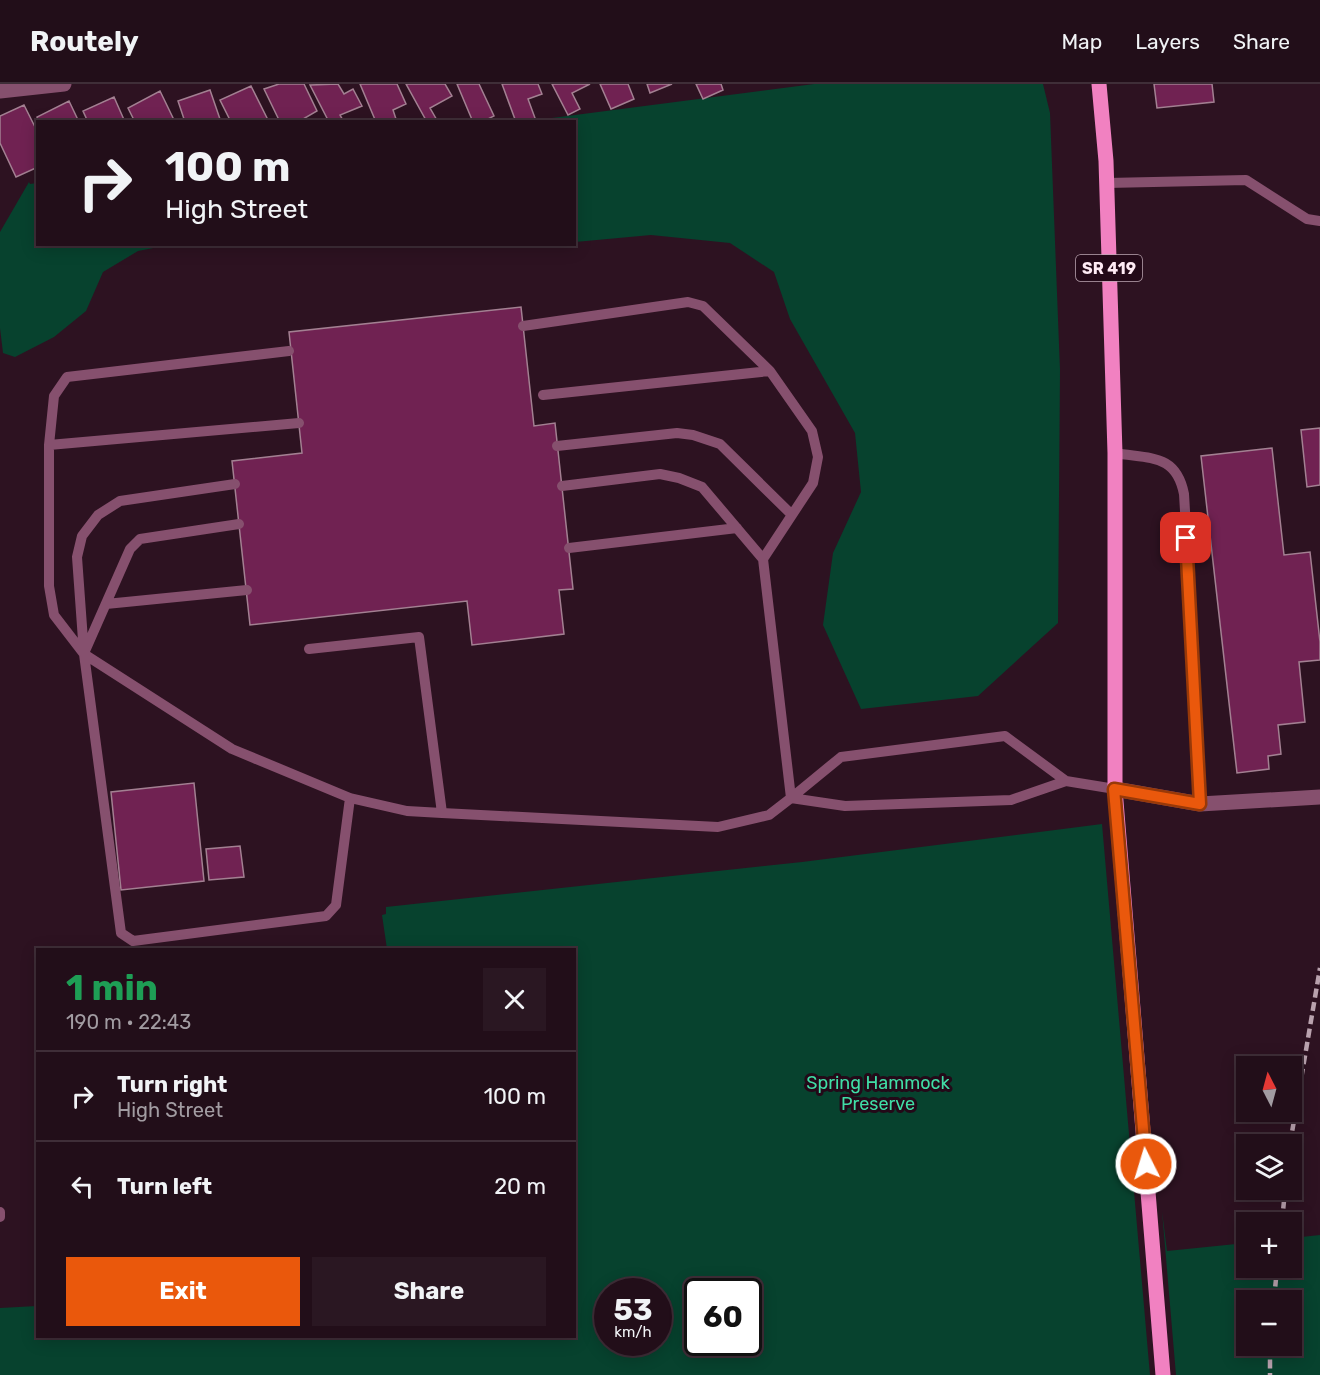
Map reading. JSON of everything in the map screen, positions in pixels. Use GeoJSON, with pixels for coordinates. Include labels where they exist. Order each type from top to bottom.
{"type":"FeatureCollection","features":[{"type":"Feature","properties":{"kind":"main road","name":"SR 419"},"geometry":{"type":"LineString","coordinates":[[1099,84],[1107,183],[1115,453],[1114,789],[1163,1375]]}},
{"type":"Feature","properties":{"kind":"street"},"geometry":{"type":"LineString","coordinates":[[0,91],[64,84]]}},
{"type":"Feature","properties":{"kind":"street"},"geometry":{"type":"LineString","coordinates":[[1114,789],[1200,804],[1320,797]]}},
{"type":"Feature","properties":{"kind":"lane"},"geometry":{"type":"LineString","coordinates":[[1107,183],[1246,180],[1307,219],[1320,221]]}},
{"type":"Feature","properties":{"kind":"lane"},"geometry":{"type":"LineString","coordinates":[[523,326],[688,302],[703,306],[770,371],[812,431],[818,457],[813,483],[763,558]]}},
{"type":"Feature","properties":{"kind":"lane"},"geometry":{"type":"LineString","coordinates":[[289,351],[67,377],[54,396],[49,446],[49,586],[54,615],[84,654],[232,749],[350,798],[407,811],[718,827],[769,815],[841,756],[1005,736],[1066,781],[1114,789]]}},
{"type":"Feature","properties":{"kind":"lane"},"geometry":{"type":"LineString","coordinates":[[543,395],[770,371]]}},
{"type":"Feature","properties":{"kind":"lane"},"geometry":{"type":"LineString","coordinates":[[49,446],[299,423]]}},
{"type":"Feature","properties":{"kind":"lane"},"geometry":{"type":"LineString","coordinates":[[557,446],[677,433],[693,435],[720,444],[791,514]]}},
{"type":"Feature","properties":{"kind":"lane"},"geometry":{"type":"LineString","coordinates":[[1115,453],[1165,462],[1180,478],[1184,494],[1200,804]]}},
{"type":"Feature","properties":{"kind":"lane"},"geometry":{"type":"LineString","coordinates":[[562,486],[660,474],[679,478],[702,487],[763,558],[791,798]]}},
{"type":"Feature","properties":{"kind":"lane"},"geometry":{"type":"LineString","coordinates":[[235,484],[120,501],[98,515],[82,537],[77,557],[84,654],[121,933],[133,940],[326,916],[336,905],[350,798]]}},
{"type":"Feature","properties":{"kind":"lane"},"geometry":{"type":"LineString","coordinates":[[84,654],[130,549],[140,539],[239,524]]}},
{"type":"Feature","properties":{"kind":"lane"},"geometry":{"type":"LineString","coordinates":[[569,548],[737,528]]}},
{"type":"Feature","properties":{"kind":"lane"},"geometry":{"type":"LineString","coordinates":[[106,604],[247,590]]}},
{"type":"Feature","properties":{"kind":"lane"},"geometry":{"type":"LineString","coordinates":[[309,649],[419,637],[442,813]]}},
{"type":"Feature","properties":{"kind":"lane"},"geometry":{"type":"LineString","coordinates":[[791,798],[845,806],[1011,800],[1066,781]]}},
{"type":"Feature","properties":{"kind":"lane"},"geometry":{"type":"LineString","coordinates":[[0,1212],[0,1217]]}},
{"type":"Feature","properties":{"kind":"green space"},"geometry":{"type":"Polygon","coordinates":[[[814,84],[1043,84],[1050,113],[1060,370],[1058,623],[978,696],[861,709],[823,625],[833,553],[861,492],[855,433],[790,319],[774,272],[730,243],[651,235],[576,242],[576,120],[536,120],[814,84]]]}},
{"type":"Feature","properties":{"kind":"green space"},"geometry":{"type":"Polygon","coordinates":[[[29,182],[30,184],[36,183],[36,246],[164,246],[138,251],[103,272],[86,311],[54,337],[15,357],[3,353],[0,328],[0,232],[29,182]]]}},
{"type":"Feature","properties":{"kind":"green space","name":"Spring Hammock Preserve"},"geometry":{"type":"Polygon","coordinates":[[[1102,824],[1150,1375],[0,1375],[0,1308],[36,1306],[36,1338],[576,1338],[576,948],[387,948],[382,915],[386,914],[386,907],[802,862],[1102,824]]]}},
{"type":"Feature","properties":{"kind":"green space"},"geometry":{"type":"Polygon","coordinates":[[[1162,1211],[1167,1251],[1236,1244],[1236,1278],[1302,1278],[1302,1237],[1320,1235],[1320,1375],[1176,1375],[1162,1211]]]}},
{"type":"Feature","properties":{"kind":"building"},"geometry":{"type":"Polygon","coordinates":[[[279,84],[304,84],[317,111],[301,120],[279,120],[264,89],[279,84]]]}},
{"type":"Feature","properties":{"kind":"building"},"geometry":{"type":"Polygon","coordinates":[[[338,84],[344,94],[353,89],[362,106],[340,115],[343,120],[328,120],[310,85],[338,84]]]}},
{"type":"Feature","properties":{"kind":"building"},"geometry":{"type":"Polygon","coordinates":[[[360,84],[397,84],[406,104],[393,110],[396,120],[375,120],[360,84]]]}},
{"type":"Feature","properties":{"kind":"building"},"geometry":{"type":"Polygon","coordinates":[[[406,84],[445,84],[452,96],[430,108],[437,120],[426,120],[406,84]]]}},
{"type":"Feature","properties":{"kind":"building"},"geometry":{"type":"Polygon","coordinates":[[[457,84],[479,84],[494,116],[486,120],[472,120],[457,84]]]}},
{"type":"Feature","properties":{"kind":"building"},"geometry":{"type":"Polygon","coordinates":[[[502,84],[538,84],[542,94],[528,99],[535,118],[515,120],[502,84]]]}},
{"type":"Feature","properties":{"kind":"building"},"geometry":{"type":"Polygon","coordinates":[[[552,84],[590,84],[572,93],[580,109],[568,115],[552,84]]]}},
{"type":"Feature","properties":{"kind":"building"},"geometry":{"type":"Polygon","coordinates":[[[600,84],[628,84],[634,99],[611,109],[600,84]]]}},
{"type":"Feature","properties":{"kind":"building"},"geometry":{"type":"Polygon","coordinates":[[[647,84],[672,84],[650,93],[647,84]]]}},
{"type":"Feature","properties":{"kind":"building"},"geometry":{"type":"Polygon","coordinates":[[[696,84],[721,84],[723,90],[703,99],[696,84]]]}},
{"type":"Feature","properties":{"kind":"building"},"geometry":{"type":"Polygon","coordinates":[[[1154,84],[1212,84],[1214,102],[1157,108],[1154,84]]]}},
{"type":"Feature","properties":{"kind":"building"},"geometry":{"type":"Polygon","coordinates":[[[251,86],[268,120],[230,120],[220,100],[251,86]]]}},
{"type":"Feature","properties":{"kind":"building"},"geometry":{"type":"Polygon","coordinates":[[[210,90],[220,120],[184,120],[178,101],[210,90]]]}},
{"type":"Feature","properties":{"kind":"building"},"geometry":{"type":"Polygon","coordinates":[[[160,91],[174,120],[134,120],[128,108],[160,91]]]}},
{"type":"Feature","properties":{"kind":"building"},"geometry":{"type":"Polygon","coordinates":[[[114,97],[124,120],[87,120],[83,111],[114,97]]]}},
{"type":"Feature","properties":{"kind":"building"},"geometry":{"type":"Polygon","coordinates":[[[69,101],[78,120],[38,120],[37,117],[69,101]]]}},
{"type":"Feature","properties":{"kind":"building"},"geometry":{"type":"Polygon","coordinates":[[[24,105],[36,129],[36,168],[16,177],[0,143],[0,116],[24,105]]]}},
{"type":"Feature","properties":{"kind":"building"},"geometry":{"type":"Polygon","coordinates":[[[521,307],[534,426],[555,423],[573,589],[559,590],[564,634],[472,645],[467,601],[250,625],[232,461],[302,453],[289,332],[521,307]]]}},
{"type":"Feature","properties":{"kind":"building"},"geometry":{"type":"Polygon","coordinates":[[[1320,428],[1320,485],[1307,487],[1301,430],[1320,428]]]}},
{"type":"Feature","properties":{"kind":"building"},"geometry":{"type":"Polygon","coordinates":[[[1272,448],[1284,555],[1310,552],[1320,660],[1299,662],[1305,722],[1278,725],[1281,754],[1268,756],[1269,769],[1237,773],[1201,456],[1272,448]]]}},
{"type":"Feature","properties":{"kind":"building"},"geometry":{"type":"Polygon","coordinates":[[[194,783],[204,881],[121,890],[111,792],[194,783]]]}},
{"type":"Feature","properties":{"kind":"building"},"geometry":{"type":"Polygon","coordinates":[[[240,846],[244,877],[209,880],[206,849],[240,846]]]}},
{"type":"Feature","properties":{"kind":"railway"},"geometry":{"type":"LineString","coordinates":[[1292,1134],[1320,968]]}},
{"type":"Feature","properties":{"kind":"railway"},"geometry":{"type":"LineString","coordinates":[[1283,1212],[1284,1200]]}},
{"type":"Feature","properties":{"kind":"railway"},"geometry":{"type":"LineString","coordinates":[[1275,1290],[1276,1278]]}},
{"type":"Feature","properties":{"kind":"railway"},"geometry":{"type":"LineString","coordinates":[[1270,1356],[1270,1375]]}},
{"type":"Feature","properties":{"kind":"route"},"geometry":{"type":"LineString","coordinates":[[1146,1164],[1114,789],[1200,804],[1186,538]]}}]}
